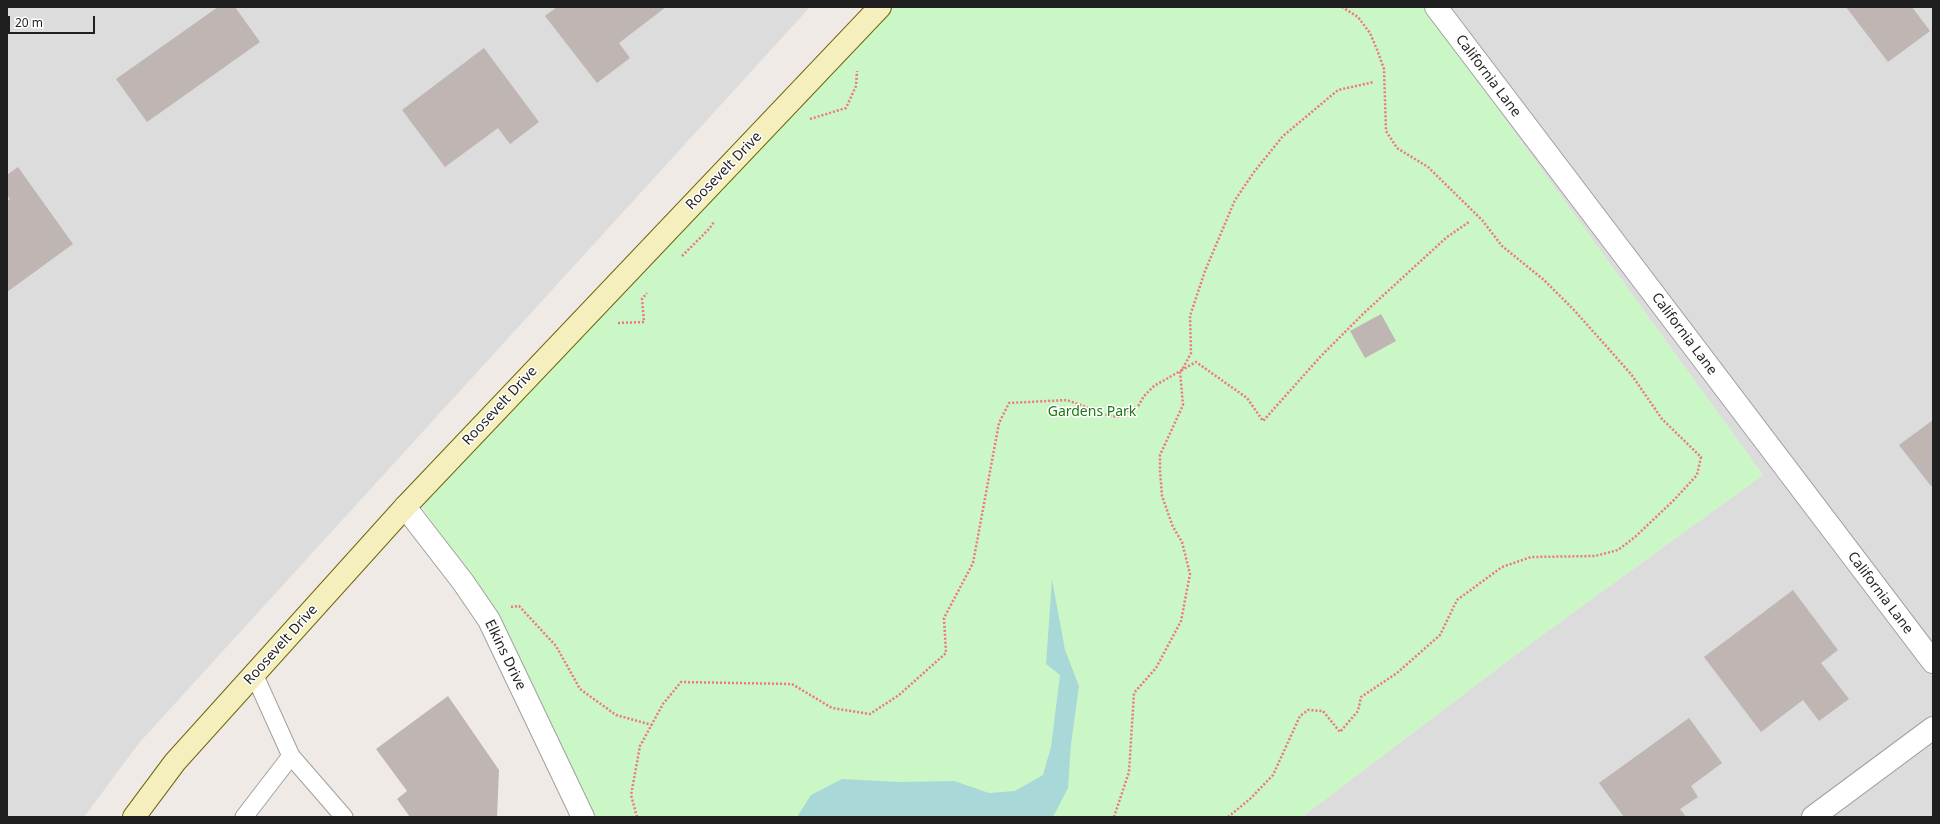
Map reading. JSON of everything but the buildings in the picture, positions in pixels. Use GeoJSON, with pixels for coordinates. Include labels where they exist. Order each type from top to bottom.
{"type":"FeatureCollection","features":[{"type":"Feature","properties":{"kind":"street","name":"Roosevelt Drive"},"geometry":{"type":"LineString","coordinates":[[134,817],[175,762],[405,507],[880,7]]}},
{"type":"Feature","properties":{"kind":"street","name":"California Lane"},"geometry":{"type":"LineString","coordinates":[[1436,7],[1933,662]]}},
{"type":"Feature","properties":{"kind":"street","name":"Elkins Drive"},"geometry":{"type":"LineString","coordinates":[[405,507],[463,582],[489,620],[583,817]]}},
{"type":"Feature","properties":{"kind":"street"},"geometry":{"type":"LineString","coordinates":[[1813,817],[1933,728]]}},
{"type":"Feature","properties":{"kind":"lane"},"geometry":{"type":"LineString","coordinates":[[254,674],[291,756],[344,817]]}},
{"type":"Feature","properties":{"kind":"lane"},"geometry":{"type":"LineString","coordinates":[[244,817],[291,756]]}},
{"type":"Feature","properties":{"kind":"path"},"geometry":{"type":"LineString","coordinates":[[1228,817],[1250,799],[1273,775],[1300,716],[1308,710],[1323,711],[1340,732],[1358,711],[1361,698],[1397,673],[1440,635],[1457,600],[1463,595],[1502,567],[1531,558],[1595,556],[1618,550],[1635,537],[1674,500],[1697,475],[1701,457],[1662,419],[1631,374],[1574,310],[1544,280],[1502,246],[1482,220],[1428,167],[1398,148],[1386,131],[1384,69],[1378,52],[1370,33],[1358,17],[1342,7]]}},
{"type":"Feature","properties":{"kind":"path"},"geometry":{"type":"LineString","coordinates":[[1114,817],[1129,772],[1134,692],[1156,668],[1180,621],[1190,574],[1182,542],[1173,527],[1162,496],[1160,455],[1183,405],[1180,371],[1182,370],[1190,353],[1190,316],[1205,271],[1235,200],[1283,136],[1338,90],[1374,82]]}},
{"type":"Feature","properties":{"kind":"path"},"geometry":{"type":"LineString","coordinates":[[637,817],[632,795],[640,746],[663,704],[680,682],[792,684],[832,708],[870,714],[899,695],[946,653],[944,618],[973,563],[999,423],[1009,403],[1067,400],[1110,416],[1121,417],[1139,405],[1144,396],[1154,386],[1196,362],[1221,378],[1247,398],[1263,421],[1321,356],[1364,313],[1447,236],[1469,222]]}},
{"type":"Feature","properties":{"kind":"path"},"geometry":{"type":"LineString","coordinates":[[614,323],[644,322],[642,299]]}},
{"type":"Feature","properties":{"kind":"path"},"geometry":{"type":"LineString","coordinates":[[507,608],[519,606],[556,646],[580,689],[616,714],[652,725]]}},
{"type":"Feature","properties":{"kind":"shaded area"},"geometry":{"type":"Polygon","coordinates":[[[7,7],[810,7],[139,743],[84,817],[7,817],[7,7]]]}},
{"type":"Feature","properties":{"kind":"shaded area"},"geometry":{"type":"Polygon","coordinates":[[[1424,7],[1933,7],[1933,817],[1302,817],[1534,641],[1763,475],[1424,7]]]}},
{"type":"Feature","properties":{"kind":"green space","name":"Gardens Park"},"geometry":{"type":"Polygon","coordinates":[[[889,7],[1424,7],[1763,475],[1534,641],[1302,817],[594,817],[558,741],[451,550],[421,506],[889,7]]]}},
{"type":"Feature","properties":{"kind":"water"},"geometry":{"type":"Polygon","coordinates":[[[1052,579],[1065,650],[1079,686],[1071,744],[1068,788],[1053,817],[797,817],[811,795],[842,779],[899,782],[954,781],[989,793],[1015,791],[1043,775],[1051,747],[1060,675],[1046,664],[1052,579]]]}}]}
